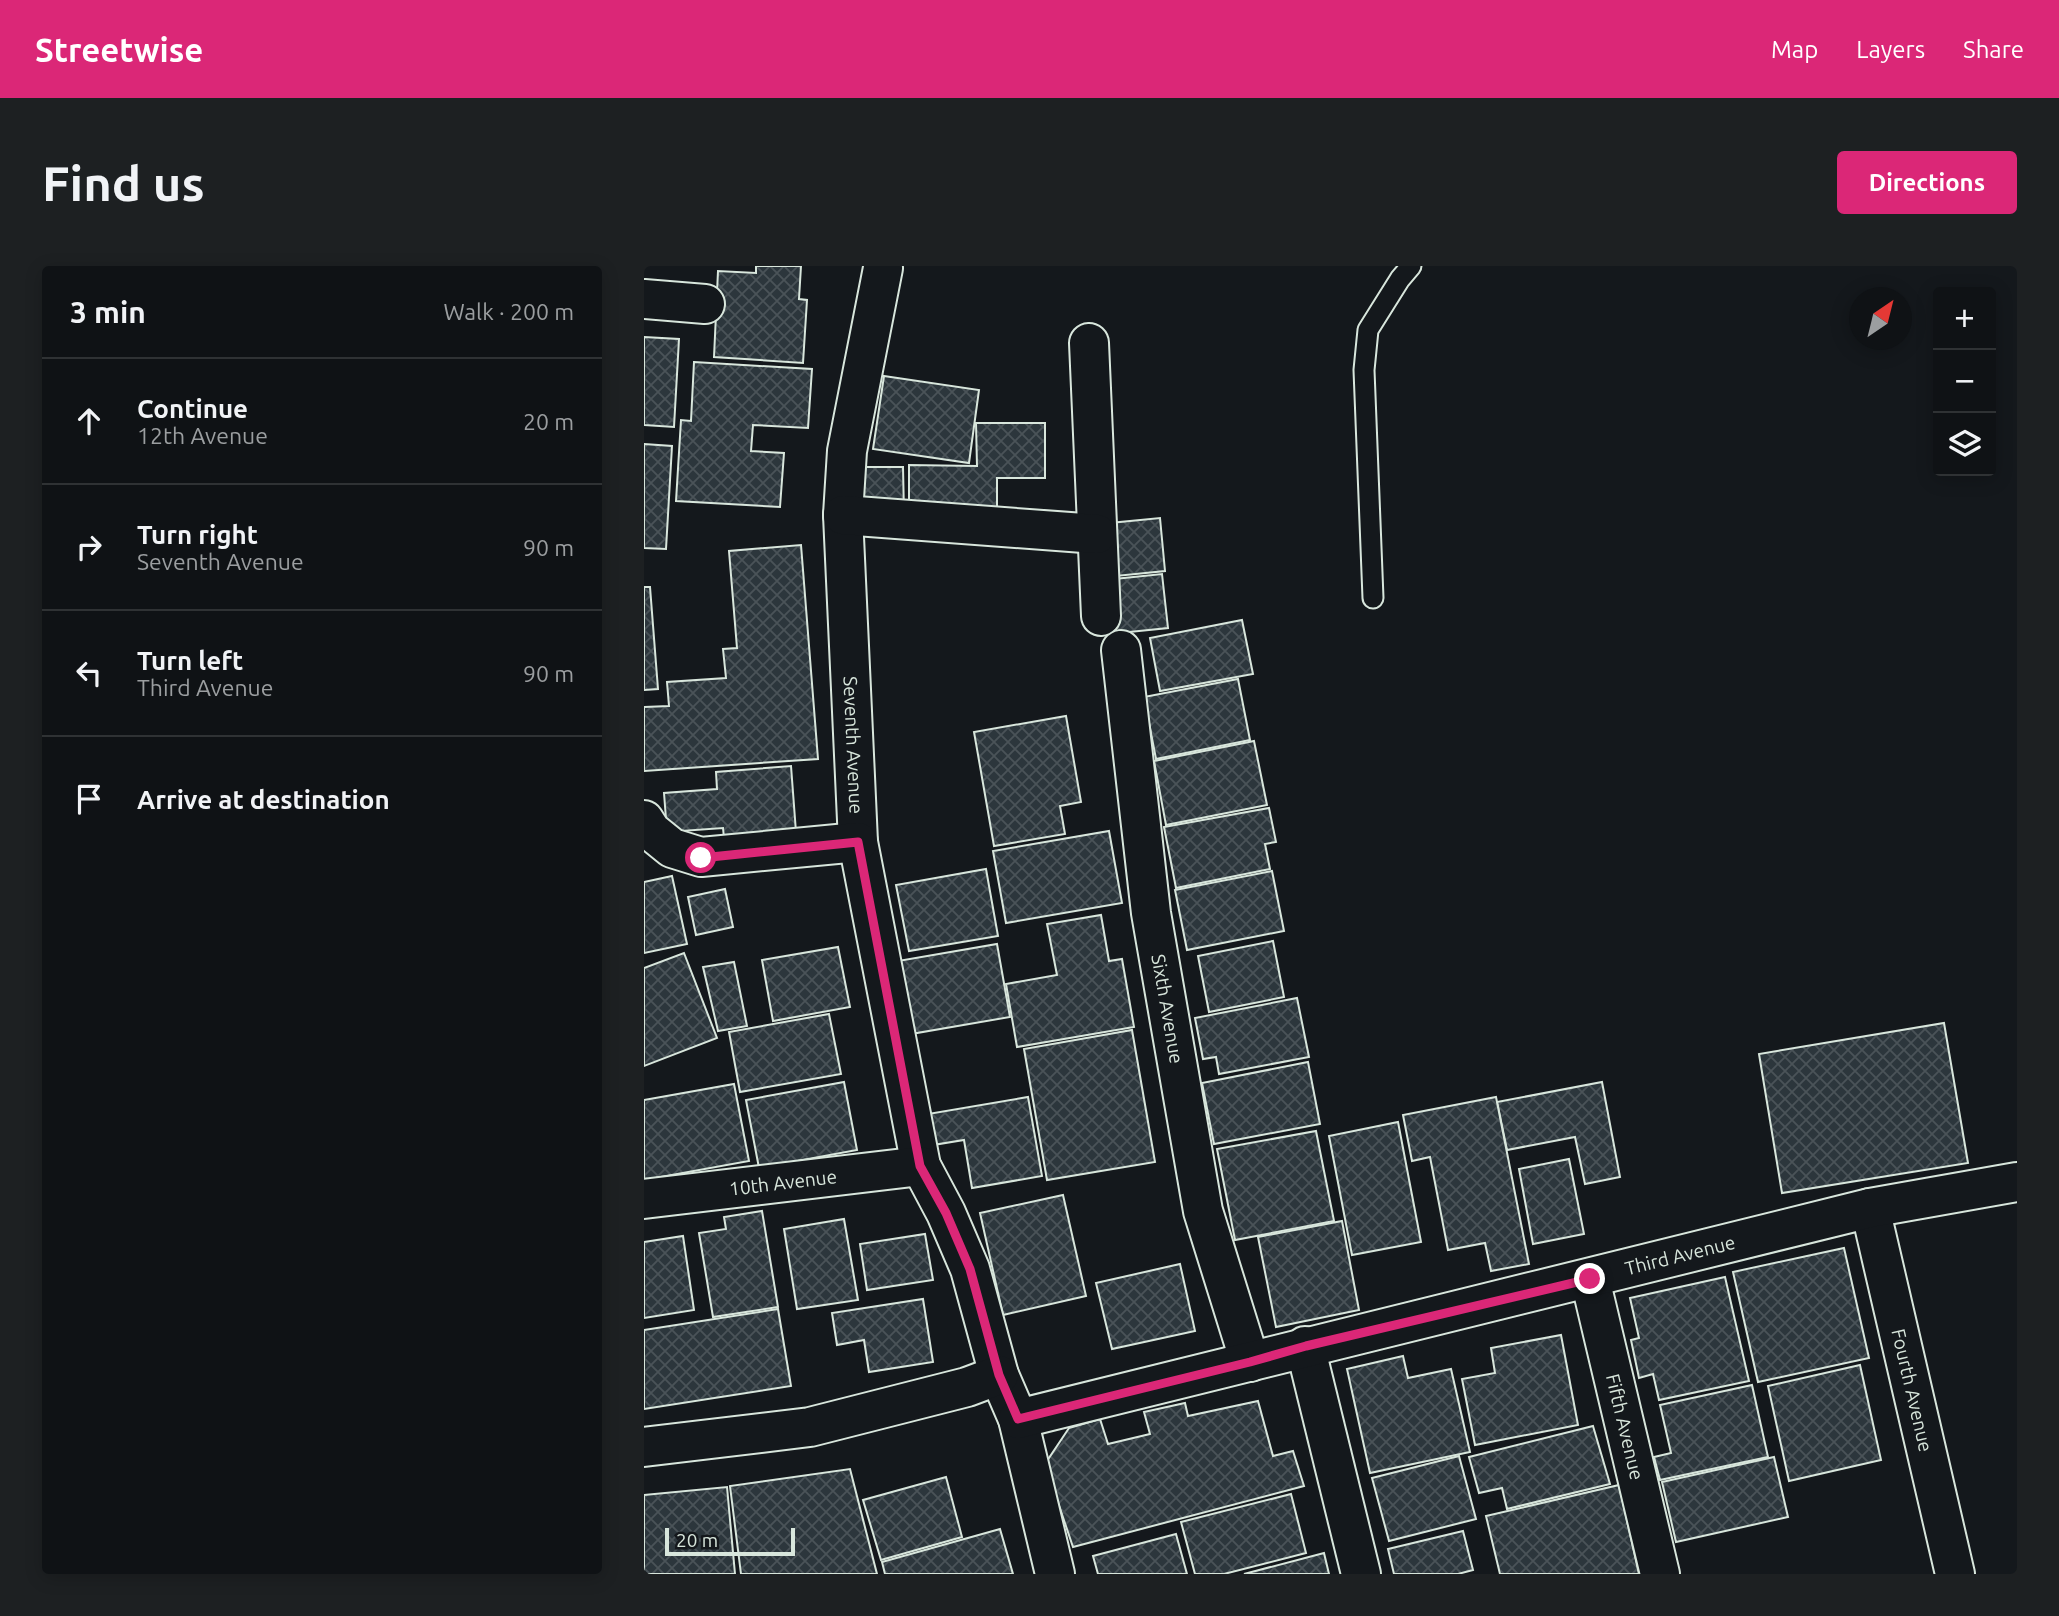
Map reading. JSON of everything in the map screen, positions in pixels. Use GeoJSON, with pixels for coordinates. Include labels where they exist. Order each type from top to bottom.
{"type":"FeatureCollection","features":[{"type":"Feature","properties":{"kind":"street","name":"Seventh Avenue"},"geometry":{"type":"LineString","coordinates":[[883,268],[847,451],[843,515],[858,842],[920,1166],[946,1213],[970,1269],[999,1375],[1018,1419],[1055,1574]]}},
{"type":"Feature","properties":{"kind":"street"},"geometry":{"type":"LineString","coordinates":[[644,299],[705,304]]}},
{"type":"Feature","properties":{"kind":"street"},"geometry":{"type":"LineString","coordinates":[[1089,343],[1101,616]]}},
{"type":"Feature","properties":{"kind":"street"},"geometry":{"type":"LineString","coordinates":[[843,515],[1097,534]]}},
{"type":"Feature","properties":{"kind":"street","name":"Sixth Avenue"},"geometry":{"type":"LineString","coordinates":[[1121,650],[1151,914],[1203,1211],[1250,1362]]}},
{"type":"Feature","properties":{"kind":"street"},"geometry":{"type":"LineString","coordinates":[[644,820],[651,831],[672,848],[701,858],[858,842]]}},
{"type":"Feature","properties":{"kind":"street","name":"10th Avenue"},"geometry":{"type":"LineString","coordinates":[[644,1199],[920,1166]]}},
{"type":"Feature","properties":{"kind":"street","name":"Third Avenue"},"geometry":{"type":"LineString","coordinates":[[1018,1419],[1870,1208],[2017,1182]]}},
{"type":"Feature","properties":{"kind":"street","name":"Fourth Avenue"},"geometry":{"type":"LineString","coordinates":[[1870,1208],[1955,1574]]}},
{"type":"Feature","properties":{"kind":"street","name":"Fifth Avenue"},"geometry":{"type":"LineString","coordinates":[[1590,1279],[1660,1574]]}},
{"type":"Feature","properties":{"kind":"street"},"geometry":{"type":"LineString","coordinates":[[1306,1346],[1361,1574]]}},
{"type":"Feature","properties":{"kind":"street"},"geometry":{"type":"LineString","coordinates":[[644,1447],[810,1427],[967,1387],[999,1375]]}},
{"type":"Feature","properties":{"kind":"lane"},"geometry":{"type":"LineString","coordinates":[[1373,598],[1364,370],[1368,330],[1411,266]]}},
{"type":"Feature","properties":{"kind":"building"},"geometry":{"type":"Polygon","coordinates":[[[756,266],[801,266],[799,299],[807,300],[803,363],[714,357],[718,271],[756,273],[756,266]]]}},
{"type":"Feature","properties":{"kind":"building"},"geometry":{"type":"Polygon","coordinates":[[[644,337],[679,339],[674,427],[644,425],[644,337]]]}},
{"type":"Feature","properties":{"kind":"building"},"geometry":{"type":"Polygon","coordinates":[[[694,362],[812,369],[808,428],[753,425],[751,451],[784,453],[780,507],[676,501],[681,420],[691,421],[694,362]]]}},
{"type":"Feature","properties":{"kind":"building"},"geometry":{"type":"Polygon","coordinates":[[[884,376],[979,390],[969,463],[873,449],[884,376]]]}},
{"type":"Feature","properties":{"kind":"building"},"geometry":{"type":"Polygon","coordinates":[[[976,423],[1045,423],[1045,478],[997,478],[997,514],[909,514],[909,465],[977,466],[976,423]]]}},
{"type":"Feature","properties":{"kind":"building"},"geometry":{"type":"Polygon","coordinates":[[[644,444],[672,446],[666,549],[644,548],[644,444]]]}},
{"type":"Feature","properties":{"kind":"building"},"geometry":{"type":"Polygon","coordinates":[[[848,467],[903,467],[904,514],[848,514],[848,467]]]}},
{"type":"Feature","properties":{"kind":"building"},"geometry":{"type":"Polygon","coordinates":[[[1160,518],[1165,571],[1106,577],[1100,524],[1160,518]]]}},
{"type":"Feature","properties":{"kind":"building"},"geometry":{"type":"Polygon","coordinates":[[[801,545],[818,759],[644,771],[644,707],[669,706],[667,682],[726,678],[723,649],[737,648],[729,551],[801,545]]]}},
{"type":"Feature","properties":{"kind":"building"},"geometry":{"type":"Polygon","coordinates":[[[1162,574],[1168,628],[1110,634],[1105,580],[1162,574]]]}},
{"type":"Feature","properties":{"kind":"building"},"geometry":{"type":"Polygon","coordinates":[[[644,587],[650,587],[658,689],[644,690],[644,587]]]}},
{"type":"Feature","properties":{"kind":"building"},"geometry":{"type":"Polygon","coordinates":[[[1242,620],[1253,674],[1160,691],[1150,638],[1242,620]]]}},
{"type":"Feature","properties":{"kind":"building"},"geometry":{"type":"Polygon","coordinates":[[[1238,679],[1250,740],[1156,759],[1144,697],[1238,679]]]}},
{"type":"Feature","properties":{"kind":"building"},"geometry":{"type":"Polygon","coordinates":[[[1066,716],[1081,802],[1060,806],[1065,834],[994,846],[974,732],[1066,716]]]}},
{"type":"Feature","properties":{"kind":"building"},"geometry":{"type":"Polygon","coordinates":[[[1254,741],[1267,805],[1166,825],[1154,761],[1254,741]]]}},
{"type":"Feature","properties":{"kind":"building"},"geometry":{"type":"Polygon","coordinates":[[[791,766],[796,832],[724,838],[723,828],[667,832],[664,793],[717,789],[716,772],[791,766]]]}},
{"type":"Feature","properties":{"kind":"building"},"geometry":{"type":"Polygon","coordinates":[[[1269,808],[1276,842],[1265,844],[1270,869],[1176,888],[1164,827],[1269,808]]]}},
{"type":"Feature","properties":{"kind":"building"},"geometry":{"type":"Polygon","coordinates":[[[1109,831],[1122,903],[1006,923],[993,851],[1109,831]]]}},
{"type":"Feature","properties":{"kind":"building"},"geometry":{"type":"Polygon","coordinates":[[[986,869],[998,936],[909,951],[896,885],[986,869]]]}},
{"type":"Feature","properties":{"kind":"building"},"geometry":{"type":"Polygon","coordinates":[[[1272,871],[1284,931],[1187,950],[1175,890],[1272,871]]]}},
{"type":"Feature","properties":{"kind":"building"},"geometry":{"type":"Polygon","coordinates":[[[672,876],[687,944],[644,953],[644,882],[672,876]]]}},
{"type":"Feature","properties":{"kind":"building"},"geometry":{"type":"Polygon","coordinates":[[[725,889],[733,927],[696,935],[688,897],[725,889]]]}},
{"type":"Feature","properties":{"kind":"building"},"geometry":{"type":"Polygon","coordinates":[[[1101,915],[1109,961],[1122,959],[1134,1027],[1017,1047],[1006,984],[1057,975],[1047,924],[1101,915]]]}},
{"type":"Feature","properties":{"kind":"building"},"geometry":{"type":"Polygon","coordinates":[[[1273,941],[1284,997],[1209,1012],[1198,956],[1273,941]]]}},
{"type":"Feature","properties":{"kind":"building"},"geometry":{"type":"Polygon","coordinates":[[[997,944],[1010,1017],[911,1034],[898,961],[997,944]]]}},
{"type":"Feature","properties":{"kind":"building"},"geometry":{"type":"Polygon","coordinates":[[[838,947],[850,1007],[773,1021],[762,960],[838,947]]]}},
{"type":"Feature","properties":{"kind":"building"},"geometry":{"type":"Polygon","coordinates":[[[684,953],[717,1038],[644,1066],[644,968],[684,953]]]}},
{"type":"Feature","properties":{"kind":"building"},"geometry":{"type":"Polygon","coordinates":[[[734,962],[747,1026],[718,1031],[703,967],[734,962]]]}},
{"type":"Feature","properties":{"kind":"building"},"geometry":{"type":"Polygon","coordinates":[[[1297,998],[1309,1057],[1219,1074],[1216,1057],[1203,1059],[1195,1018],[1297,998]]]}},
{"type":"Feature","properties":{"kind":"building"},"geometry":{"type":"Polygon","coordinates":[[[829,1014],[841,1074],[740,1092],[729,1032],[829,1014]]]}},
{"type":"Feature","properties":{"kind":"building"},"geometry":{"type":"Polygon","coordinates":[[[1944,1023],[1968,1163],[1782,1193],[1759,1054],[1944,1023]]]}},
{"type":"Feature","properties":{"kind":"building"},"geometry":{"type":"Polygon","coordinates":[[[1132,1030],[1155,1162],[1047,1180],[1024,1049],[1132,1030]]]}},
{"type":"Feature","properties":{"kind":"building"},"geometry":{"type":"Polygon","coordinates":[[[1308,1062],[1320,1124],[1214,1144],[1202,1083],[1308,1062]]]}},
{"type":"Feature","properties":{"kind":"building"},"geometry":{"type":"Polygon","coordinates":[[[844,1082],[857,1150],[759,1168],[746,1100],[844,1082]]]}},
{"type":"Feature","properties":{"kind":"building"},"geometry":{"type":"Polygon","coordinates":[[[1602,1082],[1620,1177],[1585,1184],[1575,1137],[1507,1150],[1497,1102],[1602,1082]]]}},
{"type":"Feature","properties":{"kind":"building"},"geometry":{"type":"Polygon","coordinates":[[[734,1084],[749,1161],[644,1180],[644,1100],[734,1084]]]}},
{"type":"Feature","properties":{"kind":"building"},"geometry":{"type":"Polygon","coordinates":[[[1028,1097],[1042,1176],[972,1188],[964,1140],[933,1145],[928,1114],[1028,1097]]]}},
{"type":"Feature","properties":{"kind":"building"},"geometry":{"type":"Polygon","coordinates":[[[1496,1097],[1529,1264],[1491,1271],[1485,1243],[1448,1250],[1430,1157],[1412,1161],[1403,1115],[1496,1097]]]}},
{"type":"Feature","properties":{"kind":"building"},"geometry":{"type":"Polygon","coordinates":[[[1398,1122],[1421,1242],[1352,1255],[1329,1136],[1398,1122]]]}},
{"type":"Feature","properties":{"kind":"building"},"geometry":{"type":"Polygon","coordinates":[[[1316,1131],[1334,1221],[1235,1240],[1217,1149],[1316,1131]]]}},
{"type":"Feature","properties":{"kind":"building"},"geometry":{"type":"Polygon","coordinates":[[[1569,1159],[1584,1234],[1533,1244],[1519,1169],[1569,1159]]]}},
{"type":"Feature","properties":{"kind":"building"},"geometry":{"type":"Polygon","coordinates":[[[1063,1195],[1086,1296],[1003,1315],[980,1213],[1063,1195]]]}},
{"type":"Feature","properties":{"kind":"building"},"geometry":{"type":"Polygon","coordinates":[[[762,1211],[778,1307],[713,1317],[699,1233],[726,1229],[724,1217],[762,1211]]]}},
{"type":"Feature","properties":{"kind":"building"},"geometry":{"type":"Polygon","coordinates":[[[844,1219],[858,1300],[797,1309],[784,1229],[844,1219]]]}},
{"type":"Feature","properties":{"kind":"building"},"geometry":{"type":"Polygon","coordinates":[[[1342,1221],[1359,1310],[1276,1327],[1258,1237],[1342,1221]]]}},
{"type":"Feature","properties":{"kind":"building"},"geometry":{"type":"Polygon","coordinates":[[[925,1234],[933,1280],[867,1290],[860,1244],[925,1234]]]}},
{"type":"Feature","properties":{"kind":"building"},"geometry":{"type":"Polygon","coordinates":[[[683,1236],[694,1310],[644,1318],[644,1242],[683,1236]]]}},
{"type":"Feature","properties":{"kind":"building"},"geometry":{"type":"Polygon","coordinates":[[[1844,1248],[1869,1358],[1758,1382],[1733,1272],[1844,1248]]]}},
{"type":"Feature","properties":{"kind":"building"},"geometry":{"type":"Polygon","coordinates":[[[1180,1264],[1195,1331],[1112,1349],[1096,1283],[1180,1264]]]}},
{"type":"Feature","properties":{"kind":"building"},"geometry":{"type":"Polygon","coordinates":[[[1725,1277],[1749,1381],[1659,1400],[1653,1374],[1639,1378],[1631,1340],[1639,1338],[1630,1298],[1725,1277]]]}},
{"type":"Feature","properties":{"kind":"building"},"geometry":{"type":"Polygon","coordinates":[[[923,1299],[933,1362],[869,1372],[864,1340],[837,1345],[832,1313],[923,1299]]]}},
{"type":"Feature","properties":{"kind":"building"},"geometry":{"type":"Polygon","coordinates":[[[778,1309],[791,1386],[644,1409],[644,1330],[778,1309]]]}},
{"type":"Feature","properties":{"kind":"building"},"geometry":{"type":"Polygon","coordinates":[[[1561,1335],[1578,1425],[1475,1445],[1462,1379],[1495,1373],[1491,1348],[1561,1335]]]}},
{"type":"Feature","properties":{"kind":"building"},"geometry":{"type":"Polygon","coordinates":[[[1403,1356],[1408,1378],[1451,1369],[1470,1452],[1370,1473],[1347,1369],[1403,1356]]]}},
{"type":"Feature","properties":{"kind":"building"},"geometry":{"type":"Polygon","coordinates":[[[1860,1365],[1881,1460],[1789,1481],[1768,1386],[1860,1365]]]}},
{"type":"Feature","properties":{"kind":"building"},"geometry":{"type":"Polygon","coordinates":[[[1752,1385],[1768,1457],[1660,1480],[1654,1457],[1671,1453],[1660,1405],[1752,1385]]]}},
{"type":"Feature","properties":{"kind":"building"},"geometry":{"type":"Polygon","coordinates":[[[1258,1401],[1273,1456],[1293,1451],[1304,1486],[1073,1547],[1045,1464],[1069,1428],[1100,1419],[1108,1444],[1150,1434],[1144,1412],[1185,1403],[1188,1416],[1258,1401]]]}},
{"type":"Feature","properties":{"kind":"building"},"geometry":{"type":"Polygon","coordinates":[[[1593,1426],[1610,1484],[1507,1509],[1502,1488],[1479,1493],[1469,1457],[1593,1426]]]}},
{"type":"Feature","properties":{"kind":"building"},"geometry":{"type":"Polygon","coordinates":[[[1459,1456],[1476,1519],[1389,1541],[1372,1478],[1459,1456]]]}},
{"type":"Feature","properties":{"kind":"building"},"geometry":{"type":"Polygon","coordinates":[[[1774,1457],[1788,1517],[1676,1542],[1662,1482],[1774,1457]]]}},
{"type":"Feature","properties":{"kind":"building"},"geometry":{"type":"Polygon","coordinates":[[[850,1469],[877,1574],[741,1574],[730,1486],[850,1469]]]}},
{"type":"Feature","properties":{"kind":"building"},"geometry":{"type":"Polygon","coordinates":[[[946,1477],[962,1537],[881,1560],[863,1500],[946,1477]]]}},
{"type":"Feature","properties":{"kind":"building"},"geometry":{"type":"Polygon","coordinates":[[[1619,1485],[1639,1574],[1500,1574],[1486,1516],[1619,1485]]]}},
{"type":"Feature","properties":{"kind":"building"},"geometry":{"type":"Polygon","coordinates":[[[727,1487],[735,1574],[644,1574],[644,1495],[727,1487]]]}},
{"type":"Feature","properties":{"kind":"building"},"geometry":{"type":"Polygon","coordinates":[[[1291,1494],[1306,1553],[1224,1574],[1195,1574],[1181,1522],[1291,1494]]]}},
{"type":"Feature","properties":{"kind":"building"},"geometry":{"type":"Polygon","coordinates":[[[1000,1529],[1013,1574],[885,1574],[882,1562],[1000,1529]]]}},
{"type":"Feature","properties":{"kind":"building"},"geometry":{"type":"Polygon","coordinates":[[[1463,1531],[1473,1570],[1458,1574],[1394,1574],[1388,1549],[1463,1531]]]}},
{"type":"Feature","properties":{"kind":"building"},"geometry":{"type":"Polygon","coordinates":[[[1176,1534],[1187,1574],[1098,1574],[1093,1556],[1176,1534]]]}},
{"type":"Feature","properties":{"kind":"building"},"geometry":{"type":"Polygon","coordinates":[[[1324,1553],[1329,1574],[1244,1574],[1324,1553]]]}},
{"type":"Feature","properties":{"kind":"route"},"geometry":{"type":"LineString","coordinates":[[701,858],[858,842],[920,1166],[946,1213],[970,1269],[999,1375],[1018,1419],[1306,1346],[1590,1279]]}}]}
